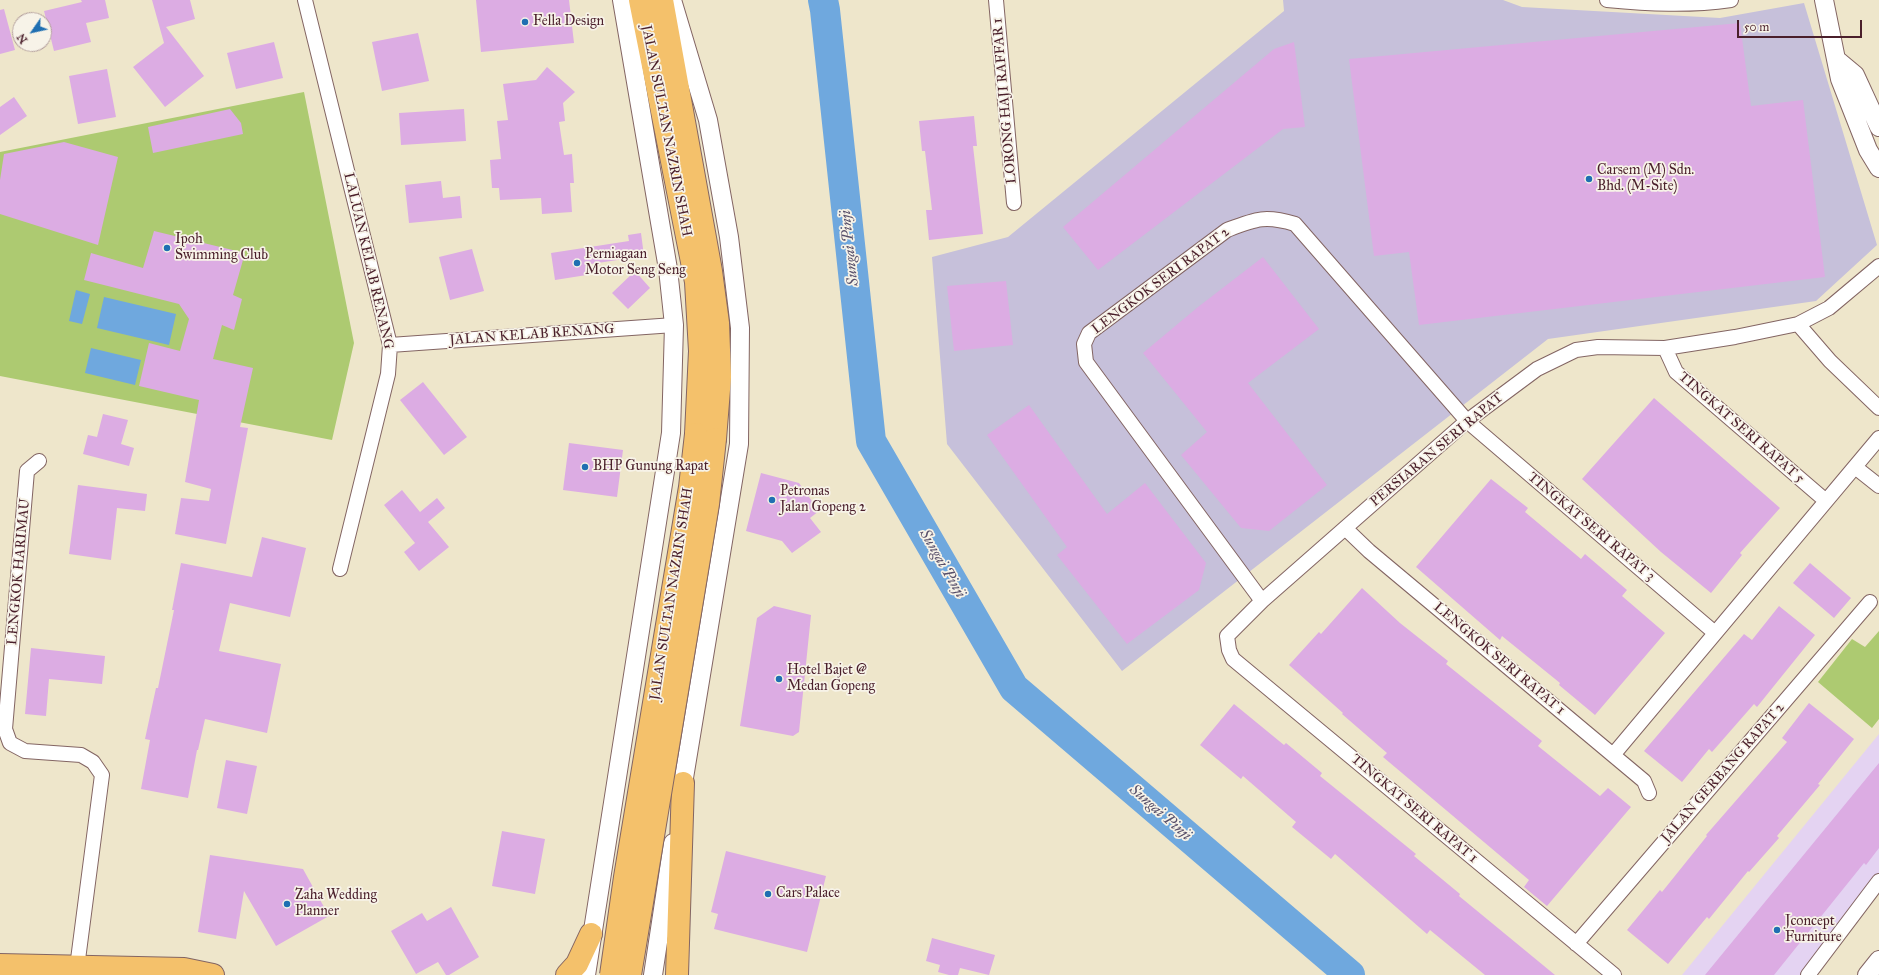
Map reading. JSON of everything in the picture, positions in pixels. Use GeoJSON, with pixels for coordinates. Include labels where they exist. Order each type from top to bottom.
{"type":"FeatureCollection","features":[{"type":"Feature","properties":{"kind":"main road","name":"JALAN SULTAN NAZRIN SHAH"},"geometry":{"type":"LineString","coordinates":[[630,975],[708,504],[706,436],[696,282],[640,0]]}},
{"type":"Feature","properties":{"kind":"main road","name":"JALAN SULTAN NAZRIN SHAH"},"geometry":{"type":"LineString","coordinates":[[611,975],[625,877],[687,502],[706,436],[720,377],[718,323],[712,279],[696,178],[662,0]]}},
{"type":"Feature","properties":{"kind":"main road"},"geometry":{"type":"LineString","coordinates":[[677,975],[683,783]]}},
{"type":"Feature","properties":{"kind":"main road"},"geometry":{"type":"LineString","coordinates":[[567,975],[577,964],[590,938]]}},
{"type":"Feature","properties":{"kind":"main road"},"geometry":{"type":"LineString","coordinates":[[0,965],[76,971],[184,969],[213,975]]}},
{"type":"Feature","properties":{"kind":"street","name":"LALUAN KELAB RENANG"},"geometry":{"type":"LineString","coordinates":[[305,0],[390,345],[388,374],[340,569]]}},
{"type":"Feature","properties":{"kind":"street"},"geometry":{"type":"LineString","coordinates":[[586,975],[590,938],[671,432],[674,324],[666,262],[622,0]]}},
{"type":"Feature","properties":{"kind":"street"},"geometry":{"type":"LineString","coordinates":[[653,975],[656,944],[739,444],[740,328],[729,237],[708,120],[672,0]]}},
{"type":"Feature","properties":{"kind":"street","name":"LORONG HAJI RAFFAR 1"},"geometry":{"type":"LineString","coordinates":[[996,0],[1014,202]]}},
{"type":"Feature","properties":{"kind":"street"},"geometry":{"type":"LineString","coordinates":[[1607,0],[1647,4],[1699,4],[1731,0]]}},
{"type":"Feature","properties":{"kind":"street"},"geometry":{"type":"LineString","coordinates":[[1824,0],[1840,79],[1868,150],[1879,168]]}},
{"type":"Feature","properties":{"kind":"street"},"geometry":{"type":"LineString","coordinates":[[1837,60],[1855,75],[1879,126]]}},
{"type":"Feature","properties":{"kind":"street","name":"LENGKOK SERI RAPAT 2"},"geometry":{"type":"LineString","coordinates":[[1262,601],[1086,362],[1084,344],[1089,333],[1227,230],[1251,220],[1275,218],[1295,224],[1467,421]]}},
{"type":"Feature","properties":{"kind":"street","name":"PERSIARAN SERI RAPAT"},"geometry":{"type":"LineString","coordinates":[[1227,636],[1262,601],[1467,421],[1537,369],[1576,350],[1598,347],[1664,348],[1735,338],[1798,324],[1829,308],[1879,266]]}},
{"type":"Feature","properties":{"kind":"street","name":"JALAN KELAB RENANG"},"geometry":{"type":"LineString","coordinates":[[390,345],[674,324]]}},
{"type":"Feature","properties":{"kind":"street"},"geometry":{"type":"LineString","coordinates":[[1798,324],[1830,362],[1879,408]]}},
{"type":"Feature","properties":{"kind":"street","name":"TINGKAT SERI RAPAT 5"},"geometry":{"type":"LineString","coordinates":[[1664,348],[1676,372],[1826,501]]}},
{"type":"Feature","properties":{"kind":"street","name":"TINGKAT SERI RAPAT 3"},"geometry":{"type":"LineString","coordinates":[[1467,421],[1715,633]]}},
{"type":"Feature","properties":{"kind":"street"},"geometry":{"type":"LineString","coordinates":[[1613,754],[1879,438]]}},
{"type":"Feature","properties":{"kind":"street","name":"LENGKOK HARIMAU"},"geometry":{"type":"LineString","coordinates":[[39,461],[27,470],[5,729],[10,743],[25,751],[81,755],[93,762],[102,776],[76,971]]}},
{"type":"Feature","properties":{"kind":"street"},"geometry":{"type":"LineString","coordinates":[[1855,467],[1879,486]]}},
{"type":"Feature","properties":{"kind":"street","name":"LENGKOK SERI RAPAT 1"},"geometry":{"type":"LineString","coordinates":[[1345,528],[1369,551],[1644,781],[1649,793]]}},
{"type":"Feature","properties":{"kind":"street","name":"JALAN GERBANG RAPAT 2"},"geometry":{"type":"LineString","coordinates":[[1576,944],[1870,602]]}},
{"type":"Feature","properties":{"kind":"street","name":"TINGKAT SERI RAPAT 1"},"geometry":{"type":"LineString","coordinates":[[1227,636],[1229,650],[1233,659],[1614,975]]}},
{"type":"Feature","properties":{"kind":"street"},"geometry":{"type":"LineString","coordinates":[[1808,975],[1879,881]]}},
{"type":"Feature","properties":{"kind":"street"},"geometry":{"type":"LineString","coordinates":[[590,938],[609,966],[636,968],[656,944]]}},
{"type":"Feature","properties":{"kind":"street"},"geometry":{"type":"LineString","coordinates":[[1867,975],[1879,960]]}},
{"type":"Feature","properties":{"kind":"shaded area"},"geometry":{"type":"Polygon","coordinates":[[[1283,0],[1503,0],[1522,7],[1720,18],[1804,3],[1877,245],[1816,301],[1548,339],[1122,671],[947,444],[932,257],[1008,237],[1284,11],[1283,0]]]}},
{"type":"Feature","properties":{"kind":"shaded area"},"geometry":{"type":"Polygon","coordinates":[[[1879,734],[1879,877],[1801,975],[1682,975],[1879,734]]]}},
{"type":"Feature","properties":{"kind":"green space","name":"Ipoh Swimming Club"},"geometry":{"type":"Polygon","coordinates":[[[304,92],[354,343],[332,440],[0,376],[0,152],[304,92]]]}},
{"type":"Feature","properties":{"kind":"green space"},"geometry":{"type":"Polygon","coordinates":[[[1879,631],[1879,719],[1872,728],[1818,682],[1852,639],[1865,647],[1879,631]]]}},
{"type":"Feature","properties":{"kind":"water"},"geometry":{"type":"Polygon","coordinates":[[[76,290],[90,294],[82,324],[69,321],[76,290]]]}},
{"type":"Feature","properties":{"kind":"water"},"geometry":{"type":"Polygon","coordinates":[[[104,297],[176,314],[169,345],[97,328],[104,297]]]}},
{"type":"Feature","properties":{"kind":"water"},"geometry":{"type":"Polygon","coordinates":[[[91,348],[141,360],[135,385],[85,373],[91,348]]]}},
{"type":"Feature","properties":{"kind":"building"},"geometry":{"type":"Polygon","coordinates":[[[81,0],[105,0],[109,18],[86,23],[91,42],[54,51],[52,43],[52,12],[44,11],[82,2],[81,0]]]}},
{"type":"Feature","properties":{"kind":"building"},"geometry":{"type":"Polygon","coordinates":[[[152,0],[190,0],[195,19],[166,27],[204,76],[165,107],[133,67],[164,43],[152,0]]]}},
{"type":"Feature","properties":{"kind":"building","name":"Fella Design"},"geometry":{"type":"Polygon","coordinates":[[[476,0],[569,0],[574,43],[481,52],[476,0]]]}},
{"type":"Feature","properties":{"kind":"building"},"geometry":{"type":"Polygon","coordinates":[[[4,9],[12,39],[12,51],[0,54],[0,10],[4,9]]]}},
{"type":"Feature","properties":{"kind":"building","name":"Carsem (M) Sdn. Bhd. (M-Site)"},"geometry":{"type":"Polygon","coordinates":[[[1740,23],[1751,106],[1803,100],[1825,277],[1419,325],[1409,252],[1374,256],[1349,59],[1740,23]]]}},
{"type":"Feature","properties":{"kind":"building"},"geometry":{"type":"Polygon","coordinates":[[[418,33],[429,81],[382,91],[372,42],[418,33]]]}},
{"type":"Feature","properties":{"kind":"building"},"geometry":{"type":"Polygon","coordinates":[[[274,42],[283,78],[236,89],[227,53],[274,42]]]}},
{"type":"Feature","properties":{"kind":"building"},"geometry":{"type":"Polygon","coordinates":[[[1294,42],[1305,127],[1283,129],[1098,270],[1063,227],[1274,49],[1294,42]]]}},
{"type":"Feature","properties":{"kind":"building"},"geometry":{"type":"Polygon","coordinates":[[[547,67],[575,92],[563,103],[565,121],[559,122],[564,155],[572,154],[574,183],[570,183],[572,212],[542,214],[541,198],[500,200],[499,188],[492,188],[490,160],[501,159],[497,121],[508,120],[503,84],[536,80],[547,67]]]}},
{"type":"Feature","properties":{"kind":"building"},"geometry":{"type":"Polygon","coordinates":[[[107,69],[116,117],[78,124],[69,76],[107,69]]]}},
{"type":"Feature","properties":{"kind":"building"},"geometry":{"type":"Polygon","coordinates":[[[14,97],[27,116],[0,135],[0,107],[14,97]]]}},
{"type":"Feature","properties":{"kind":"building"},"geometry":{"type":"Polygon","coordinates":[[[230,109],[241,123],[243,134],[153,153],[148,127],[230,109]]]}},
{"type":"Feature","properties":{"kind":"building"},"geometry":{"type":"Polygon","coordinates":[[[464,109],[466,141],[401,145],[399,113],[464,109]]]}},
{"type":"Feature","properties":{"kind":"building"},"geometry":{"type":"Polygon","coordinates":[[[974,116],[977,146],[973,146],[983,234],[929,240],[926,210],[932,210],[925,151],[922,151],[919,121],[974,116]]]}},
{"type":"Feature","properties":{"kind":"building"},"geometry":{"type":"Polygon","coordinates":[[[64,142],[118,157],[98,245],[0,214],[0,180],[4,154],[64,142]]]}},
{"type":"Feature","properties":{"kind":"building"},"geometry":{"type":"Polygon","coordinates":[[[441,181],[443,198],[460,196],[462,218],[409,223],[405,185],[441,181]]]}},
{"type":"Feature","properties":{"kind":"building"},"geometry":{"type":"Polygon","coordinates":[[[154,231],[245,253],[233,295],[242,299],[234,330],[222,325],[213,359],[253,368],[240,427],[248,428],[226,544],[175,534],[181,498],[209,501],[211,489],[185,482],[199,400],[139,386],[149,343],[180,351],[189,319],[179,304],[84,280],[91,253],[143,268],[154,231]]]}},
{"type":"Feature","properties":{"kind":"building","name":"Perniagaan Motor Seng Seng"},"geometry":{"type":"Polygon","coordinates":[[[641,233],[644,256],[591,264],[593,274],[555,280],[551,253],[629,241],[628,235],[641,233]]]}},
{"type":"Feature","properties":{"kind":"building"},"geometry":{"type":"Polygon","coordinates":[[[472,249],[484,291],[450,300],[439,257],[472,249]]]}},
{"type":"Feature","properties":{"kind":"building"},"geometry":{"type":"Polygon","coordinates":[[[1263,257],[1319,329],[1248,383],[1327,485],[1269,531],[1241,528],[1181,455],[1207,432],[1143,353],[1198,307],[1263,257]]]}},
{"type":"Feature","properties":{"kind":"building"},"geometry":{"type":"Polygon","coordinates":[[[635,271],[650,288],[628,309],[612,293],[635,271]]]}},
{"type":"Feature","properties":{"kind":"building"},"geometry":{"type":"Polygon","coordinates":[[[1006,281],[1013,345],[954,351],[947,286],[1006,281]]]}},
{"type":"Feature","properties":{"kind":"building"},"geometry":{"type":"Polygon","coordinates":[[[423,382],[467,437],[444,455],[400,400],[423,382]]]}},
{"type":"Feature","properties":{"kind":"building"},"geometry":{"type":"Polygon","coordinates":[[[1654,398],[1780,508],[1740,553],[1742,555],[1711,593],[1661,552],[1582,479],[1654,398]]]}},
{"type":"Feature","properties":{"kind":"building"},"geometry":{"type":"Polygon","coordinates":[[[1029,405],[1107,514],[1145,483],[1206,563],[1199,590],[1127,644],[1057,555],[1067,547],[987,435],[1029,405]]]}},
{"type":"Feature","properties":{"kind":"building"},"geometry":{"type":"Polygon","coordinates":[[[103,414],[128,420],[121,444],[134,448],[129,466],[83,454],[88,435],[97,437],[103,414]]]}},
{"type":"Feature","properties":{"kind":"building"},"geometry":{"type":"Polygon","coordinates":[[[569,443],[623,450],[617,497],[563,490],[569,443]]]}},
{"type":"Feature","properties":{"kind":"building"},"geometry":{"type":"Polygon","coordinates":[[[761,473],[799,483],[819,511],[810,518],[821,532],[792,553],[782,541],[746,531],[761,473]]]}},
{"type":"Feature","properties":{"kind":"building"},"geometry":{"type":"Polygon","coordinates":[[[1491,479],[1528,508],[1525,512],[1581,559],[1585,554],[1627,590],[1622,596],[1665,633],[1595,715],[1559,685],[1560,683],[1502,636],[1500,640],[1416,567],[1491,479]]]}},
{"type":"Feature","properties":{"kind":"building"},"geometry":{"type":"Polygon","coordinates":[[[78,485],[147,494],[145,511],[117,508],[111,560],[69,554],[78,485]]]}},
{"type":"Feature","properties":{"kind":"building"},"geometry":{"type":"Polygon","coordinates":[[[402,490],[420,512],[437,498],[445,508],[428,522],[449,547],[419,571],[404,552],[415,543],[384,505],[402,490]]]}},
{"type":"Feature","properties":{"kind":"building"},"geometry":{"type":"Polygon","coordinates":[[[262,537],[306,548],[290,617],[230,603],[219,651],[281,664],[267,733],[205,719],[197,750],[188,798],[141,789],[150,740],[145,739],[156,688],[158,688],[174,610],[172,610],[181,563],[252,577],[262,537]]]}},
{"type":"Feature","properties":{"kind":"building"},"geometry":{"type":"Polygon","coordinates":[[[1810,563],[1851,598],[1834,618],[1793,583],[1810,563]]]}},
{"type":"Feature","properties":{"kind":"building"},"geometry":{"type":"Polygon","coordinates":[[[1362,588],[1400,623],[1448,661],[1446,664],[1542,741],[1538,746],[1600,796],[1608,788],[1631,807],[1547,906],[1524,887],[1529,880],[1383,757],[1387,753],[1289,665],[1319,632],[1321,634],[1362,588]]]}},
{"type":"Feature","properties":{"kind":"building"},"geometry":{"type":"Polygon","coordinates":[[[774,606],[811,615],[799,732],[793,736],[740,726],[757,618],[774,606]]]}},
{"type":"Feature","properties":{"kind":"building"},"geometry":{"type":"Polygon","coordinates":[[[1779,606],[1815,635],[1757,707],[1754,704],[1712,752],[1709,749],[1682,782],[1644,751],[1744,634],[1752,640],[1779,606]]]}},
{"type":"Feature","properties":{"kind":"building"},"geometry":{"type":"Polygon","coordinates":[[[31,648],[105,656],[102,684],[49,679],[46,716],[25,714],[31,648]]]}},
{"type":"Feature","properties":{"kind":"building"},"geometry":{"type":"Polygon","coordinates":[[[1809,703],[1854,739],[1818,784],[1820,785],[1777,836],[1779,838],[1749,872],[1748,871],[1709,919],[1707,917],[1668,964],[1627,930],[1660,890],[1662,892],[1707,836],[1706,835],[1787,742],[1782,738],[1809,703]]]}},
{"type":"Feature","properties":{"kind":"building"},"geometry":{"type":"Polygon","coordinates":[[[1234,704],[1284,745],[1286,743],[1322,773],[1320,776],[1416,854],[1414,856],[1460,894],[1459,896],[1555,975],[1485,975],[1430,930],[1427,934],[1335,854],[1331,859],[1292,827],[1296,822],[1243,776],[1241,779],[1200,745],[1234,704]]]}},
{"type":"Feature","properties":{"kind":"building"},"geometry":{"type":"Polygon","coordinates":[[[226,760],[257,766],[247,814],[217,808],[226,760]]]}},
{"type":"Feature","properties":{"kind":"building"},"geometry":{"type":"Polygon","coordinates":[[[1879,763],[1879,848],[1866,865],[1864,863],[1774,975],[1705,975],[1879,763]]]}},
{"type":"Feature","properties":{"kind":"building"},"geometry":{"type":"Polygon","coordinates":[[[502,831],[545,839],[535,894],[492,886],[502,831]]]}},
{"type":"Feature","properties":{"kind":"building","name":"Cars Palace"},"geometry":{"type":"Polygon","coordinates":[[[726,851],[826,876],[807,952],[714,929],[718,914],[711,912],[726,851]]]}},
{"type":"Feature","properties":{"kind":"building","name":"Zaha Wedding Planner"},"geometry":{"type":"Polygon","coordinates":[[[210,855],[303,869],[329,916],[276,946],[244,891],[236,939],[198,932],[210,855]]]}},
{"type":"Feature","properties":{"kind":"building"},"geometry":{"type":"Polygon","coordinates":[[[451,907],[479,957],[449,975],[446,975],[438,962],[416,974],[391,931],[422,913],[427,921],[451,907]]]}},
{"type":"Feature","properties":{"kind":"building"},"geometry":{"type":"Polygon","coordinates":[[[932,938],[995,955],[989,975],[960,968],[958,975],[949,975],[938,972],[940,965],[926,961],[932,938]]]}},
{"type":"Feature","properties":{"kind":"waterway","name":"Sungai Pinji"},"geometry":{"type":"LineString","coordinates":[[823,0],[871,441],[1014,688],[1350,975]]}},
{"type":"Feature","properties":{"kind":"place","name":"Fella Design"},"geometry":{"type":"Point","coordinates":[525,22]}},
{"type":"Feature","properties":{"kind":"place","name":"Carsem (M) Sdn. Bhd. (M-Site)"},"geometry":{"type":"Point","coordinates":[1589,179]}},
{"type":"Feature","properties":{"kind":"place","name":"Ipoh Swimming Club"},"geometry":{"type":"Point","coordinates":[167,248]}},
{"type":"Feature","properties":{"kind":"place","name":"Perniagaan Motor Seng Seng"},"geometry":{"type":"Point","coordinates":[577,263]}},
{"type":"Feature","properties":{"kind":"place","name":"BHP Gunung Rapat"},"geometry":{"type":"Point","coordinates":[585,467]}},
{"type":"Feature","properties":{"kind":"place","name":"Petronas Jalan Gopeng 2"},"geometry":{"type":"Point","coordinates":[772,500]}},
{"type":"Feature","properties":{"kind":"place","name":"Hotel Bajet @ Medan Gopeng"},"geometry":{"type":"Point","coordinates":[779,679]}},
{"type":"Feature","properties":{"kind":"place","name":"Cars Palace"},"geometry":{"type":"Point","coordinates":[768,894]}},
{"type":"Feature","properties":{"kind":"place","name":"Zaha Wedding Planner"},"geometry":{"type":"Point","coordinates":[287,904]}},
{"type":"Feature","properties":{"kind":"place","name":"Jconcept Furniture"},"geometry":{"type":"Point","coordinates":[1777,930]}}]}
